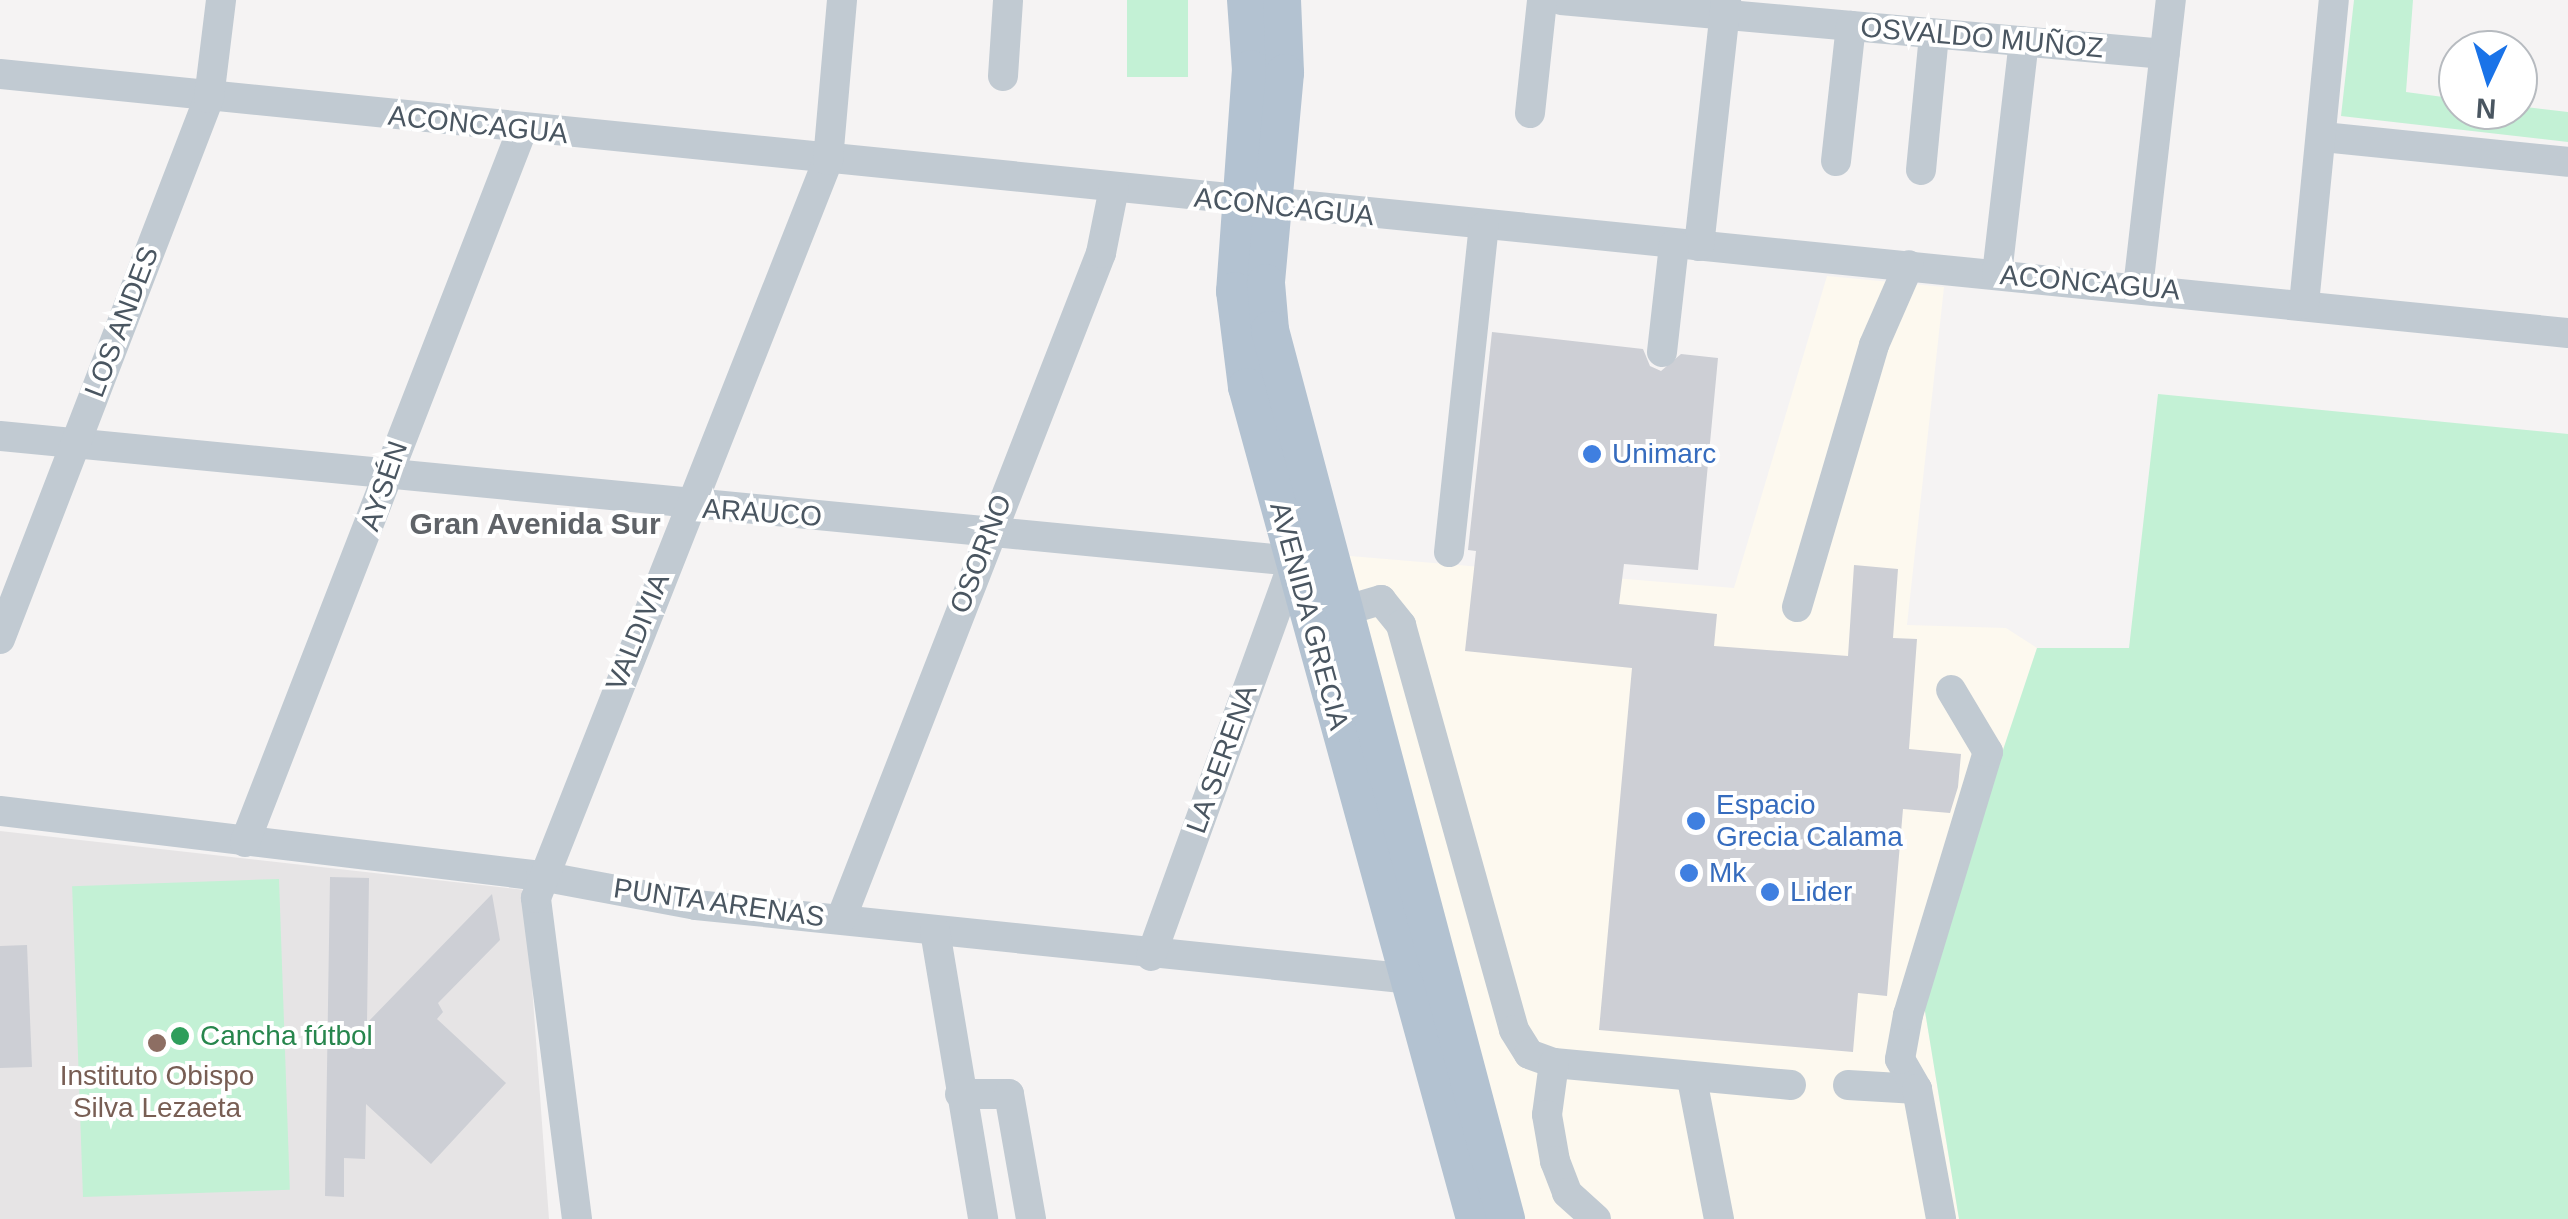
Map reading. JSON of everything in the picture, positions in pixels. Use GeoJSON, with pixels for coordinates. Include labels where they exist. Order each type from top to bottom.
{"type":"FeatureCollection","features":[{"type":"Feature","properties":{"kind":"main road","name":"AVENIDA GRECIA"},"geometry":{"type":"LineString","coordinates":[[1246,0],[1254,204],[1270,330],[1338,602],[1475,1219]]}},
{"type":"Feature","properties":{"kind":"main road","name":"AVENIDA GRECIA"},"geometry":{"type":"LineString","coordinates":[[1282,0],[1285,73],[1254,204],[1237,328],[1294,561],[1424,981],[1506,1219]]}},
{"type":"Feature","properties":{"kind":"street","name":"LOS ANDES"},"geometry":{"type":"LineString","coordinates":[[0,639],[209,98],[221,0]]}},
{"type":"Feature","properties":{"kind":"street","name":"VALDIVIA"},"geometry":{"type":"LineString","coordinates":[[577,1219],[536,898],[828,160],[842,0]]}},
{"type":"Feature","properties":{"kind":"street"},"geometry":{"type":"LineString","coordinates":[[1002,76],[1008,0]]}},
{"type":"Feature","properties":{"kind":"street"},"geometry":{"type":"LineString","coordinates":[[1530,113],[1542,0]]}},
{"type":"Feature","properties":{"kind":"street","name":"OSVALDO MUÑOZ"},"geometry":{"type":"LineString","coordinates":[[1561,0],[1726,6],[1851,26],[2165,54]]}},
{"type":"Feature","properties":{"kind":"street"},"geometry":{"type":"LineString","coordinates":[[2138,288],[2171,0]]}},
{"type":"Feature","properties":{"kind":"street"},"geometry":{"type":"LineString","coordinates":[[2304,304],[2334,0]]}},
{"type":"Feature","properties":{"kind":"street"},"geometry":{"type":"LineString","coordinates":[[1662,352],[1686,246],[1726,6]]}},
{"type":"Feature","properties":{"kind":"street"},"geometry":{"type":"LineString","coordinates":[[1836,161],[1851,26]]}},
{"type":"Feature","properties":{"kind":"street"},"geometry":{"type":"LineString","coordinates":[[1921,170],[1934,35]]}},
{"type":"Feature","properties":{"kind":"street"},"geometry":{"type":"LineString","coordinates":[[1998,274],[2024,42]]}},
{"type":"Feature","properties":{"kind":"street","name":"ACONCAGUA"},"geometry":{"type":"LineString","coordinates":[[0,74],[1254,204],[1910,265],[2568,333]]}},
{"type":"Feature","properties":{"kind":"street","name":"AYSÉN"},"geometry":{"type":"LineString","coordinates":[[245,842],[522,130]]}},
{"type":"Feature","properties":{"kind":"street"},"geometry":{"type":"LineString","coordinates":[[2323,137],[2568,162]]}},
{"type":"Feature","properties":{"kind":"street","name":"OSORNO"},"geometry":{"type":"LineString","coordinates":[[841,919],[990,531],[1102,254],[1114,188]]}},
{"type":"Feature","properties":{"kind":"street"},"geometry":{"type":"LineString","coordinates":[[1449,552],[1484,227]]}},
{"type":"Feature","properties":{"kind":"street"},"geometry":{"type":"LineString","coordinates":[[1796,606],[1874,345],[1910,265]]}},
{"type":"Feature","properties":{"kind":"street","name":"ARAUCO"},"geometry":{"type":"LineString","coordinates":[[0,436],[688,507],[1294,561]]}},
{"type":"Feature","properties":{"kind":"street"},"geometry":{"type":"LineString","coordinates":[[1294,561],[1338,602],[1381,600],[1401,625],[1514,1030],[1530,1054],[1554,1063],[1692,1079],[1792,1085]]}},
{"type":"Feature","properties":{"kind":"street","name":"LA SERENA"},"geometry":{"type":"LineString","coordinates":[[1151,956],[1294,561]]}},
{"type":"Feature","properties":{"kind":"street"},"geometry":{"type":"LineString","coordinates":[[1940,1219],[1918,1089],[1900,1059],[1908,1015],[1988,752],[1950,690]]}},
{"type":"Feature","properties":{"kind":"street","name":"PUNTA ARENAS"},"geometry":{"type":"LineString","coordinates":[[0,811],[542,876],[696,905],[1151,956],[1424,981]]}},
{"type":"Feature","properties":{"kind":"street"},"geometry":{"type":"LineString","coordinates":[[935,931],[983,1219]]}},
{"type":"Feature","properties":{"kind":"street"},"geometry":{"type":"LineString","coordinates":[[1554,1063],[1550,1141],[1560,1179],[1584,1214]]}},
{"type":"Feature","properties":{"kind":"street"},"geometry":{"type":"LineString","coordinates":[[1692,1079],[1720,1219]]}},
{"type":"Feature","properties":{"kind":"street"},"geometry":{"type":"LineString","coordinates":[[1848,1085],[1918,1089]]}},
{"type":"Feature","properties":{"kind":"street"},"geometry":{"type":"LineString","coordinates":[[960,1094],[1009,1094],[1031,1219]]}},
{"type":"Feature","properties":{"kind":"shaded area","name":"Espacio Grecia Calama"},"geometry":{"type":"Polygon","coordinates":[[[1827,276],[1944,287],[1907,625],[2006,628],[2037,648],[1922,993],[1959,1219],[1523,1219],[1338,555],[1734,588],[1827,276]]]}},
{"type":"Feature","properties":{"kind":"shaded area","name":"Instituto Obispo Silva Lezaeta"},"geometry":{"type":"Polygon","coordinates":[[[0,831],[525,890],[549,1219],[0,1219],[0,831]]]}},
{"type":"Feature","properties":{"kind":"green space"},"geometry":{"type":"Polygon","coordinates":[[[1127,0],[1188,0],[1188,77],[1127,77],[1127,0]]]}},
{"type":"Feature","properties":{"kind":"green space"},"geometry":{"type":"Polygon","coordinates":[[[2354,0],[2413,0],[2406,92],[2438,96],[2438,127],[2341,116],[2354,0]]]}},
{"type":"Feature","properties":{"kind":"green space"},"geometry":{"type":"Polygon","coordinates":[[[2538,108],[2568,112],[2568,142],[2463,130],[2538,130],[2538,108]]]}},
{"type":"Feature","properties":{"kind":"green space"},"geometry":{"type":"Polygon","coordinates":[[[2158,394],[2568,434],[2568,1219],[1959,1219],[1922,993],[2037,648],[2129,648],[2158,394]]]}},
{"type":"Feature","properties":{"kind":"green space","name":"Cancha fútbol"},"geometry":{"type":"Polygon","coordinates":[[[279,879],[290,1190],[83,1197],[72,886],[279,879]]]}},
{"type":"Feature","properties":{"kind":"building"},"geometry":{"type":"Polygon","coordinates":[[[1492,332],[1643,349],[1650,366],[1661,371],[1681,354],[1718,358],[1698,570],[1624,564],[1619,604],[1717,614],[1714,646],[1848,656],[1854,565],[1898,569],[1893,638],[1917,639],[1909,749],[1961,754],[1958,787],[1950,813],[1903,809],[1887,996],[1858,993],[1853,1052],[1599,1030],[1632,668],[1465,651],[1476,551],[1468,550],[1492,332]]]}},
{"type":"Feature","properties":{"kind":"building"},"geometry":{"type":"Polygon","coordinates":[[[330,877],[369,878],[367,1023],[492,894],[500,940],[438,1003],[443,1012],[437,1019],[506,1083],[431,1164],[366,1104],[365,1159],[344,1158],[344,1197],[325,1196],[330,877]]]}},
{"type":"Feature","properties":{"kind":"building"},"geometry":{"type":"Polygon","coordinates":[[[27,945],[32,1067],[0,1068],[0,946],[27,945]]]}},
{"type":"Feature","properties":{"kind":"place","name":"Unimarc"},"geometry":{"type":"Point","coordinates":[1592,454]}},
{"type":"Feature","properties":{"kind":"place","name":"Espacio Grecia Calama"},"geometry":{"type":"Point","coordinates":[1696,821]}},
{"type":"Feature","properties":{"kind":"place","name":"Mk"},"geometry":{"type":"Point","coordinates":[1689,873]}},
{"type":"Feature","properties":{"kind":"place","name":"Lider"},"geometry":{"type":"Point","coordinates":[1770,892]}},
{"type":"Feature","properties":{"kind":"place","name":"Cancha fútbol"},"geometry":{"type":"Point","coordinates":[180,1036]}},
{"type":"Feature","properties":{"kind":"place","name":"Instituto Obispo Silva Lezaeta"},"geometry":{"type":"Point","coordinates":[157,1043]}},
{"type":"Feature","properties":{"kind":"district","name":"Gran Avenida Sur"},"geometry":{"type":"Point","coordinates":[535,524]}}]}
